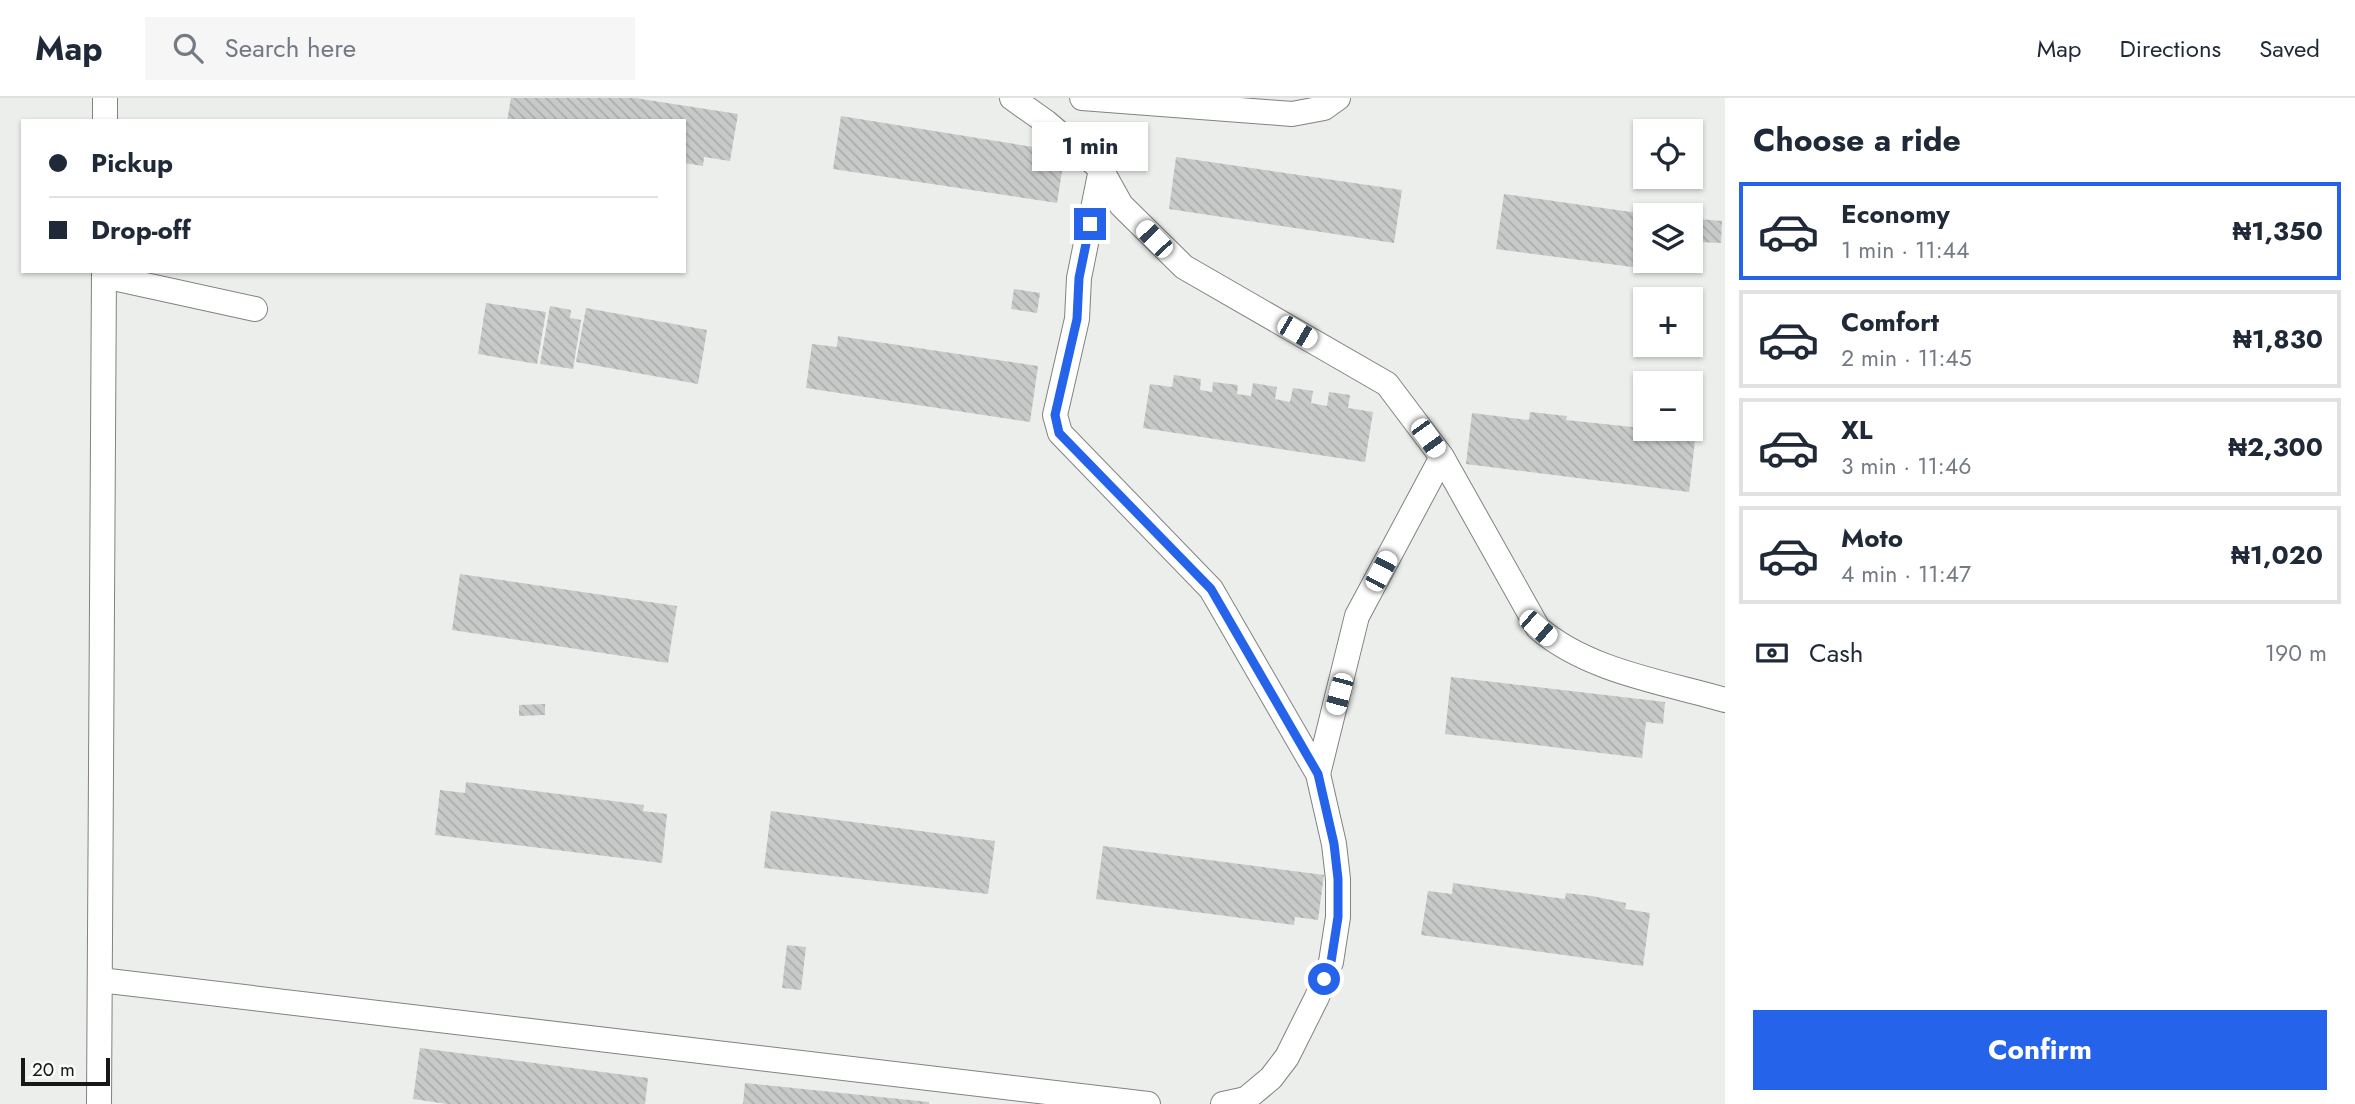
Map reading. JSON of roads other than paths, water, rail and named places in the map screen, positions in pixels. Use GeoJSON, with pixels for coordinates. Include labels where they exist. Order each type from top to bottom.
{"type":"FeatureCollection","features":[{"type":"Feature","properties":{"kind":"street"},"geometry":{"type":"LineString","coordinates":[[105,98],[105,119]]}},
{"type":"Feature","properties":{"kind":"street"},"geometry":{"type":"LineString","coordinates":[[1012,98],[1046,122],[1101,169],[1121,205],[1184,267],[1387,384],[1442,457],[1538,628],[1558,645],[1595,662],[1725,700]]}},
{"type":"Feature","properties":{"kind":"street"},"geometry":{"type":"LineString","coordinates":[[1082,98],[1292,114],[1324,108],[1338,98]]}},
{"type":"Feature","properties":{"kind":"street"},"geometry":{"type":"LineString","coordinates":[[1101,169],[1079,278],[1077,319],[1055,415],[1059,433],[1211,589],[1318,774],[1334,844],[1338,917],[1331,962],[1317,997],[1287,1056],[1271,1078],[1246,1099],[1223,1104]]}},
{"type":"Feature","properties":{"kind":"street"},"geometry":{"type":"LineString","coordinates":[[99,1104],[104,274],[255,309]]}},
{"type":"Feature","properties":{"kind":"street"},"geometry":{"type":"LineString","coordinates":[[1318,774],[1357,616],[1442,457]]}},
{"type":"Feature","properties":{"kind":"street"},"geometry":{"type":"LineString","coordinates":[[100,980],[1148,1104]]}}]}
